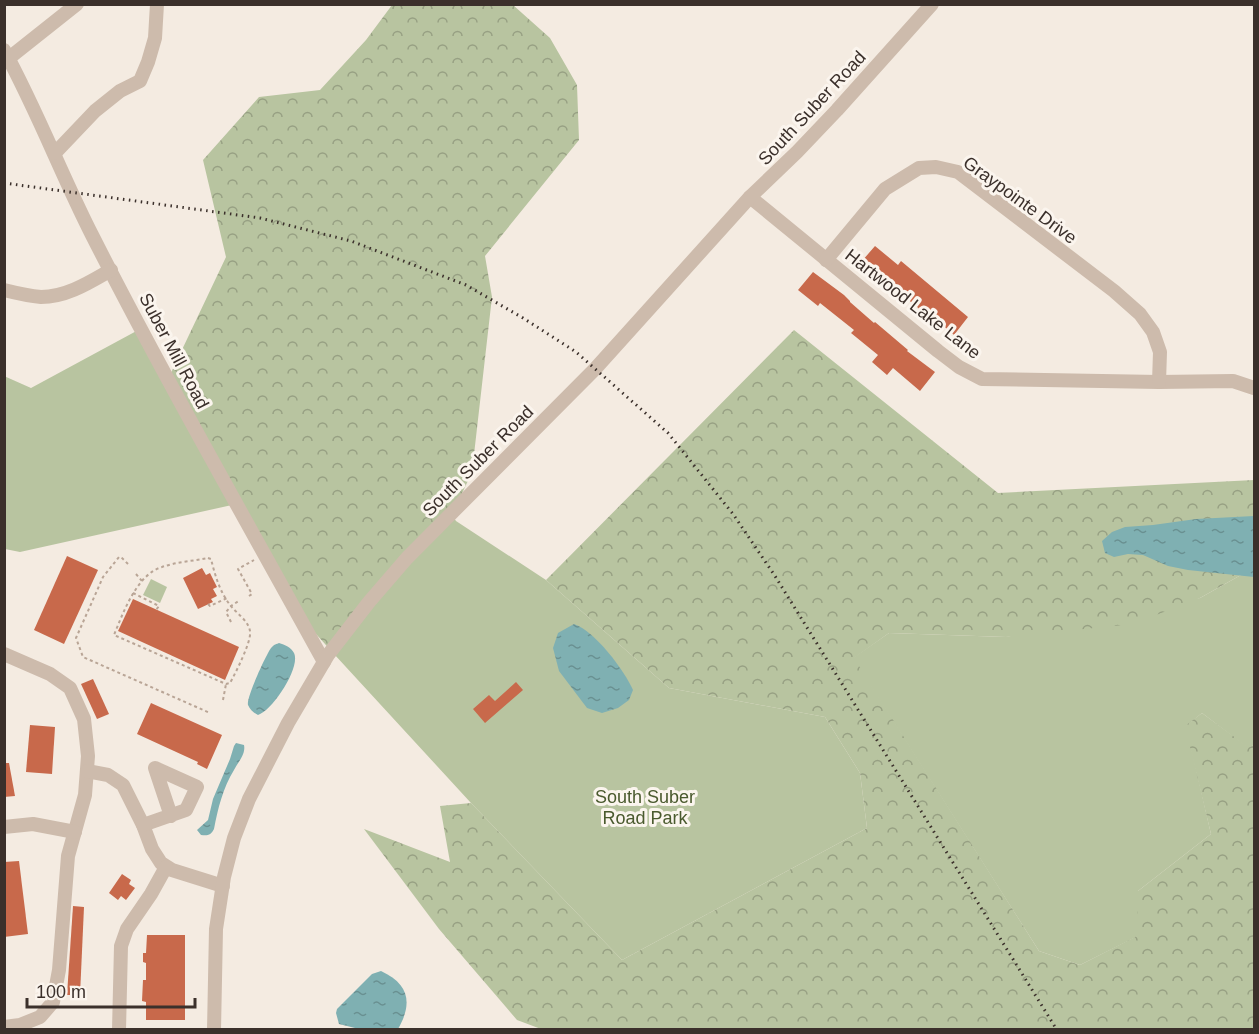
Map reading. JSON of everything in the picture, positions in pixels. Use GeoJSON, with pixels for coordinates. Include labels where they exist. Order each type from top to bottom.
{"type":"FeatureCollection","features":[{"type":"Feature","properties":{"kind":"street"},"geometry":{"type":"LineString","coordinates":[[7,54],[77,4]]}},
{"type":"Feature","properties":{"kind":"street"},"geometry":{"type":"LineString","coordinates":[[55,153],[95,111],[120,91],[140,81],[155,38],[157,4]]}},
{"type":"Feature","properties":{"kind":"street","name":"South Suber Road"},"geometry":{"type":"LineString","coordinates":[[214,1029],[216,929],[224,877],[234,838],[249,800],[288,723],[328,655],[369,602],[408,558],[595,369],[750,197],[837,110],[932,4]]}},
{"type":"Feature","properties":{"kind":"street","name":"Suber Mill Road"},"geometry":{"type":"LineString","coordinates":[[7,54],[91,233],[324,662]]}},
{"type":"Feature","properties":{"kind":"street","name":"Graypointe Drive"},"geometry":{"type":"LineString","coordinates":[[826,260],[885,189],[919,168],[936,167],[958,172],[1114,291],[1140,314],[1154,332],[1160,352],[1159,382]]}},
{"type":"Feature","properties":{"kind":"street","name":"Hartwood Lake Lane"},"geometry":{"type":"LineString","coordinates":[[750,197],[938,351],[959,367],[982,379],[1233,381],[1254,388]]}},
{"type":"Feature","properties":{"kind":"street"},"geometry":{"type":"LineString","coordinates":[[4,290],[40,297],[52,296],[69,292],[111,270]]}},
{"type":"Feature","properties":{"kind":"street"},"geometry":{"type":"LineString","coordinates":[[4,654],[50,674],[70,688],[84,718],[88,756],[85,795],[68,856],[59,970],[54,1002],[40,1017],[20,1025],[4,1027]]}},
{"type":"Feature","properties":{"kind":"street"},"geometry":{"type":"LineString","coordinates":[[87,771],[108,775],[123,785],[152,849],[161,863],[172,870],[223,885]]}},
{"type":"Feature","properties":{"kind":"street"},"geometry":{"type":"LineString","coordinates":[[143,825],[171,816]]}},
{"type":"Feature","properties":{"kind":"street"},"geometry":{"type":"LineString","coordinates":[[4,827],[33,824],[75,832]]}},
{"type":"Feature","properties":{"kind":"street"},"geometry":{"type":"LineString","coordinates":[[119,1029],[121,946],[127,929],[166,867]]}},
{"type":"Feature","properties":{"kind":"path"},"geometry":{"type":"LineString","coordinates":[[128,564],[119,557],[99,585],[76,638],[83,657],[210,713]]}},
{"type":"Feature","properties":{"kind":"path"},"geometry":{"type":"LineString","coordinates":[[210,559],[215,578],[231,606],[242,616],[250,632],[250,640],[234,677],[230,683],[226,684],[114,634],[133,593],[149,574],[162,567],[210,559]]}},
{"type":"Feature","properties":{"kind":"path"},"geometry":{"type":"LineString","coordinates":[[249,596],[252,594],[238,569],[254,560]]}},
{"type":"Feature","properties":{"kind":"path"},"geometry":{"type":"LineString","coordinates":[[136,574],[142,581]]}},
{"type":"Feature","properties":{"kind":"path"},"geometry":{"type":"LineString","coordinates":[[133,593],[159,606],[156,610]]}},
{"type":"Feature","properties":{"kind":"path"},"geometry":{"type":"LineString","coordinates":[[208,604],[210,606],[227,598]]}},
{"type":"Feature","properties":{"kind":"path"},"geometry":{"type":"LineString","coordinates":[[231,622],[226,612],[240,600]]}},
{"type":"Feature","properties":{"kind":"path"},"geometry":{"type":"LineString","coordinates":[[223,700],[226,684]]}},
{"type":"Feature","properties":{"kind":"green space"},"geometry":{"type":"Polygon","coordinates":[[[392,5],[513,5],[550,38],[577,85],[579,140],[485,256],[492,297],[472,472],[452,515],[372,601],[334,654],[307,624],[170,375],[226,257],[203,160],[259,97],[320,90],[366,40],[392,5]]]}},
{"type":"Feature","properties":{"kind":"green space"},"geometry":{"type":"Polygon","coordinates":[[[142,328],[241,503],[20,552],[5,549],[4,376],[31,388],[142,328]]]}},
{"type":"Feature","properties":{"kind":"green space"},"geometry":{"type":"Polygon","coordinates":[[[794,330],[998,493],[1254,480],[1254,574],[1248,571],[1200,598],[1133,624],[1006,637],[889,633],[854,658],[1039,951],[1080,965],[1137,936],[1138,891],[1211,834],[1185,726],[1202,713],[1248,747],[1254,745],[1254,1029],[541,1029],[517,1020],[439,929],[364,829],[450,862],[440,806],[471,803],[622,960],[867,828],[860,773],[825,717],[669,688],[546,580],[794,330]]]}},
{"type":"Feature","properties":{"kind":"green space","name":"South Suber Road Park"},"geometry":{"type":"Polygon","coordinates":[[[452,515],[456,521],[546,580],[669,688],[825,717],[860,773],[867,828],[622,960],[471,803],[334,654],[372,601],[452,515]]]}},
{"type":"Feature","properties":{"kind":"green space"},"geometry":{"type":"Polygon","coordinates":[[[1248,571],[1254,574],[1254,745],[1248,748],[1202,713],[1186,726],[1211,834],[1138,891],[1138,936],[1080,965],[1039,951],[853,658],[889,633],[1006,637],[1200,598],[1248,571]]]}},
{"type":"Feature","properties":{"kind":"green space"},"geometry":{"type":"Polygon","coordinates":[[[151,579],[167,587],[160,603],[143,595],[151,579]]]}},
{"type":"Feature","properties":{"kind":"water"},"geometry":{"type":"Polygon","coordinates":[[[1254,516],[1254,577],[1188,570],[1168,566],[1143,555],[1128,554],[1114,557],[1105,553],[1102,541],[1112,532],[1125,527],[1196,519],[1254,516]]]}},
{"type":"Feature","properties":{"kind":"water"},"geometry":{"type":"Polygon","coordinates":[[[574,624],[591,634],[600,643],[629,682],[633,690],[629,700],[618,708],[602,713],[587,708],[559,671],[553,648],[558,633],[574,624]]]}},
{"type":"Feature","properties":{"kind":"water"},"geometry":{"type":"Polygon","coordinates":[[[279,643],[286,645],[294,653],[293,668],[278,697],[258,715],[248,705],[250,694],[268,652],[279,643]]]}},
{"type":"Feature","properties":{"kind":"water"},"geometry":{"type":"Polygon","coordinates":[[[236,743],[244,745],[243,755],[224,791],[212,833],[201,835],[197,830],[208,820],[213,799],[236,743]]]}},
{"type":"Feature","properties":{"kind":"water"},"geometry":{"type":"Polygon","coordinates":[[[381,971],[398,982],[406,995],[406,1011],[398,1029],[359,1029],[339,1024],[337,1009],[372,974],[381,971]]]}},
{"type":"Feature","properties":{"kind":"building"},"geometry":{"type":"Polygon","coordinates":[[[875,246],[898,265],[901,261],[968,317],[954,335],[894,288],[896,286],[878,271],[877,273],[862,261],[875,246]]]}},
{"type":"Feature","properties":{"kind":"building"},"geometry":{"type":"Polygon","coordinates":[[[813,272],[844,295],[907,351],[935,372],[920,391],[893,368],[887,375],[872,362],[878,355],[851,333],[854,330],[820,303],[818,306],[798,290],[813,272]]]}},
{"type":"Feature","properties":{"kind":"building"},"geometry":{"type":"Polygon","coordinates":[[[67,556],[98,570],[64,644],[34,630],[67,556]]]}},
{"type":"Feature","properties":{"kind":"building"},"geometry":{"type":"Polygon","coordinates":[[[202,568],[206,575],[210,573],[217,587],[213,589],[217,596],[211,599],[213,602],[198,609],[183,578],[202,568]]]}},
{"type":"Feature","properties":{"kind":"building"},"geometry":{"type":"Polygon","coordinates":[[[133,599],[239,647],[225,680],[118,631],[133,599]]]}},
{"type":"Feature","properties":{"kind":"building"},"geometry":{"type":"Polygon","coordinates":[[[93,679],[109,714],[97,719],[81,684],[93,679]]]}},
{"type":"Feature","properties":{"kind":"building"},"geometry":{"type":"Polygon","coordinates":[[[516,682],[523,690],[485,723],[473,709],[489,695],[495,701],[516,682]]]}},
{"type":"Feature","properties":{"kind":"building"},"geometry":{"type":"Polygon","coordinates":[[[151,703],[222,735],[207,769],[197,764],[198,762],[137,734],[151,703]]]}},
{"type":"Feature","properties":{"kind":"building"},"geometry":{"type":"Polygon","coordinates":[[[30,725],[55,727],[52,774],[26,772],[30,725]]]}},
{"type":"Feature","properties":{"kind":"building"},"geometry":{"type":"Polygon","coordinates":[[[4,763],[9,763],[15,796],[4,797],[4,763]]]}},
{"type":"Feature","properties":{"kind":"building"},"geometry":{"type":"Polygon","coordinates":[[[19,861],[28,934],[4,937],[4,862],[19,861]]]}},
{"type":"Feature","properties":{"kind":"building"},"geometry":{"type":"Polygon","coordinates":[[[122,874],[131,880],[129,884],[135,888],[126,900],[121,896],[118,900],[109,893],[122,874]]]}},
{"type":"Feature","properties":{"kind":"building"},"geometry":{"type":"Polygon","coordinates":[[[73,906],[84,907],[80,995],[67,995],[73,906]]]}},
{"type":"Feature","properties":{"kind":"building"},"geometry":{"type":"Polygon","coordinates":[[[147,935],[185,935],[185,1020],[146,1020],[146,1002],[142,1001],[143,980],[146,980],[146,963],[143,962],[143,953],[146,953],[147,935]]]}},
{"type":"Feature","properties":{"kind":"railway"},"geometry":{"type":"LineString","coordinates":[[4,183],[260,218],[351,241],[466,285],[576,352],[668,433],[733,514],[775,576],[1057,1030]]}}]}
